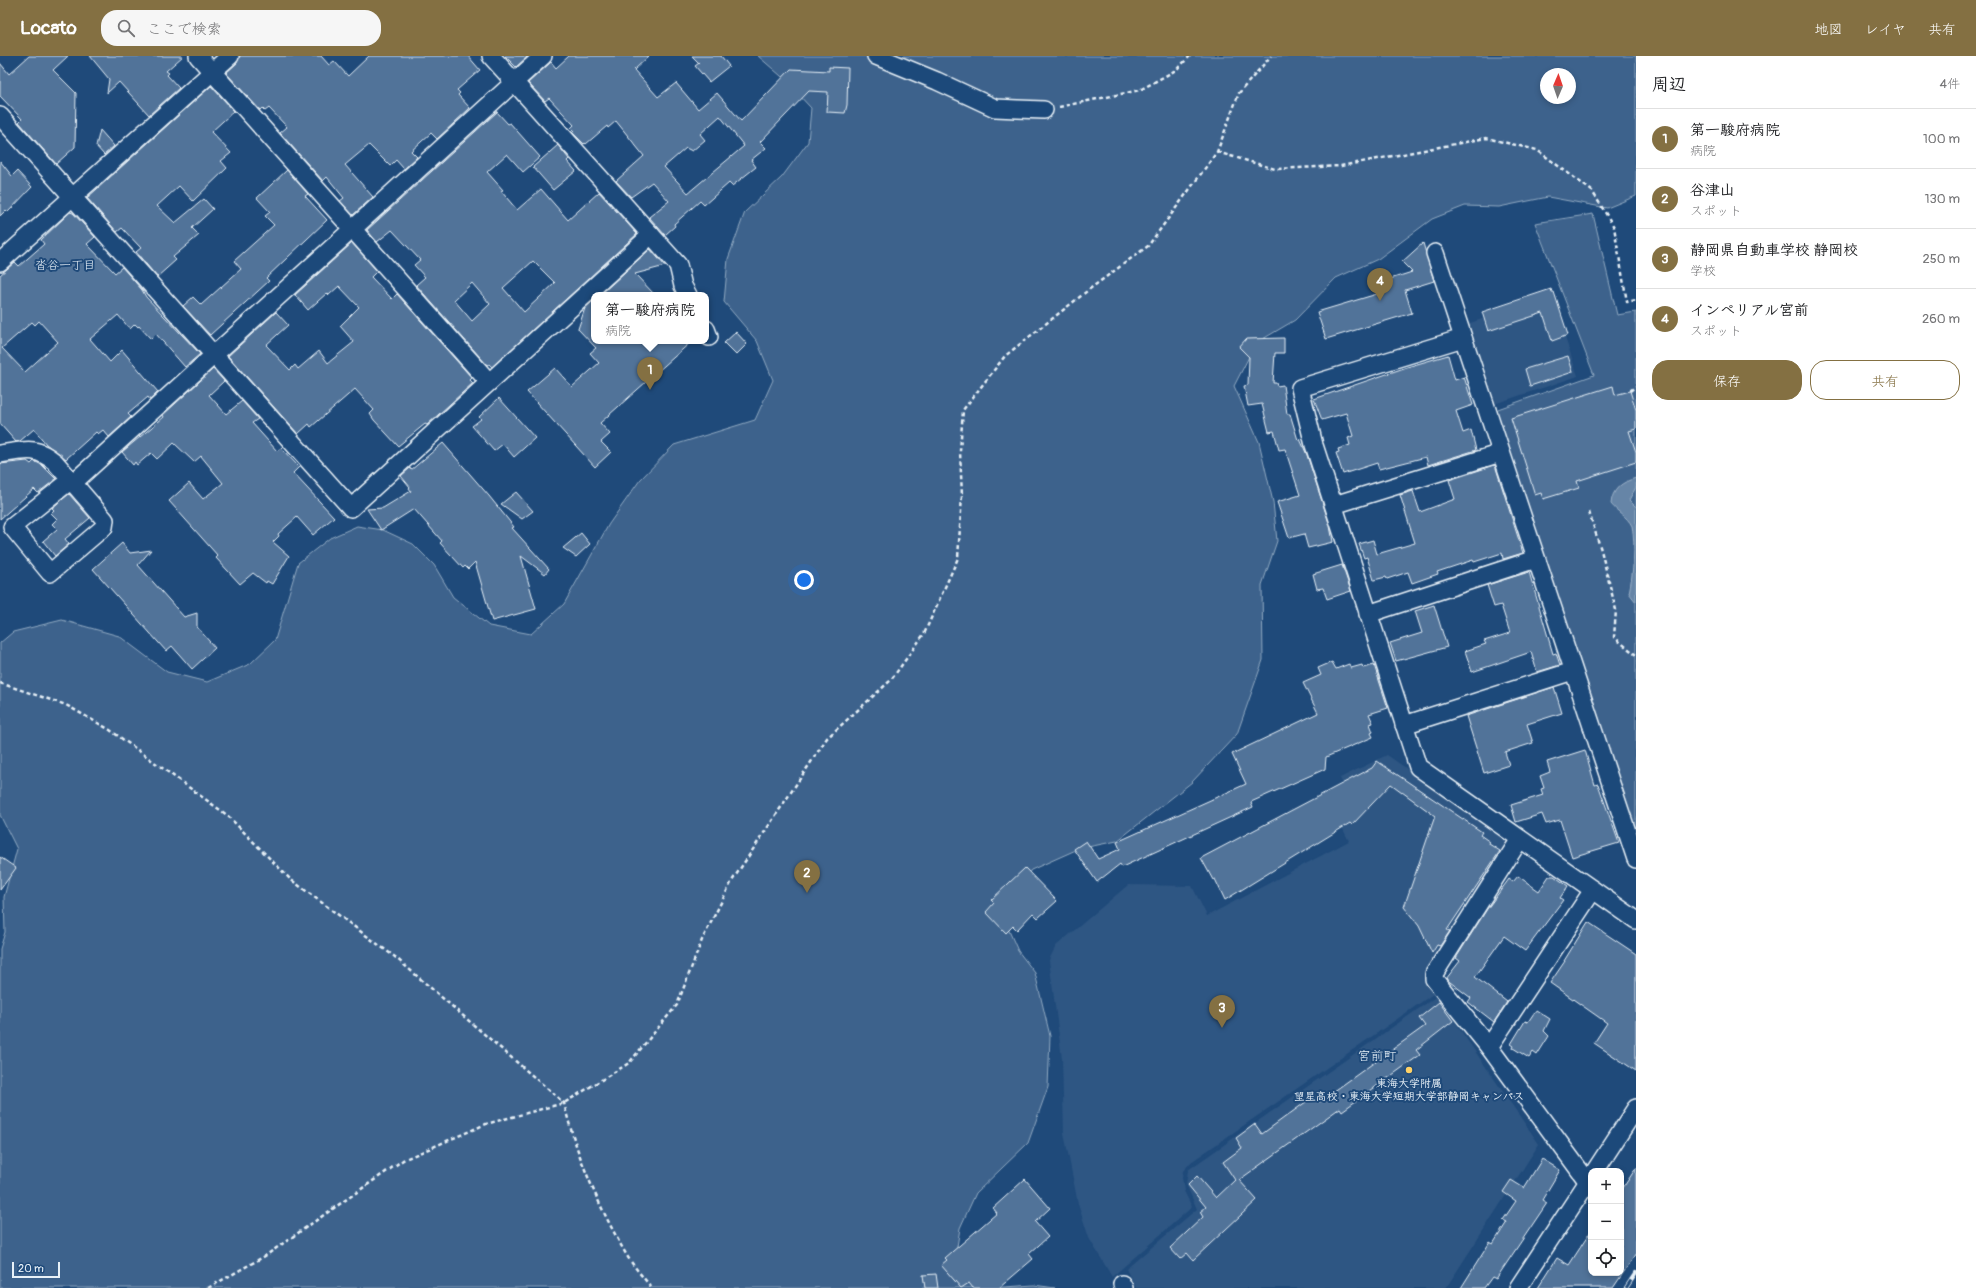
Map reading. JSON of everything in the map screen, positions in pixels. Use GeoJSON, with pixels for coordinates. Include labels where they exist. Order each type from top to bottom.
{"type":"FeatureCollection","features":[{"type":"Feature","properties":{"kind":"street"},"geometry":{"type":"LineString","coordinates":[[198,56],[490,382]]}},
{"type":"Feature","properties":{"kind":"street"},"geometry":{"type":"LineString","coordinates":[[0,262],[230,56]]}},
{"type":"Feature","properties":{"kind":"street"},"geometry":{"type":"LineString","coordinates":[[491,56],[678,265],[683,286],[686,292]]}},
{"type":"Feature","properties":{"kind":"street"},"geometry":{"type":"LineString","coordinates":[[0,454],[39,451],[55,462],[72,482],[105,520],[104,528],[50,574],[12,527],[72,482],[543,56]]}},
{"type":"Feature","properties":{"kind":"street"},"geometry":{"type":"LineString","coordinates":[[876,56],[937,81],[995,108],[1044,110]]}},
{"type":"Feature","properties":{"kind":"street"},"geometry":{"type":"LineString","coordinates":[[0,116],[351,508],[651,235]]}},
{"type":"Feature","properties":{"kind":"street"},"geometry":{"type":"LineString","coordinates":[[1436,253],[1536,560],[1636,859]]}},
{"type":"Feature","properties":{"kind":"street"},"geometry":{"type":"LineString","coordinates":[[1463,338],[1300,388],[1314,445],[1418,767],[1636,920]]}},
{"type":"Feature","properties":{"kind":"street"},"geometry":{"type":"LineString","coordinates":[[1334,505],[1501,453]]}},
{"type":"Feature","properties":{"kind":"street"},"geometry":{"type":"LineString","coordinates":[[1368,614],[1536,560]]}},
{"type":"Feature","properties":{"kind":"street"},"geometry":{"type":"LineString","coordinates":[[1404,725],[1573,671]]}},
{"type":"Feature","properties":{"kind":"street"},"geometry":{"type":"LineString","coordinates":[[1520,839],[1434,974],[1434,979],[1588,1173]]}},
{"type":"Feature","properties":{"kind":"street"},"geometry":{"type":"LineString","coordinates":[[1489,1047],[1594,890]]}},
{"type":"Feature","properties":{"kind":"street"},"geometry":{"type":"LineString","coordinates":[[1597,1168],[1636,1108]]}},
{"type":"Feature","properties":{"kind":"street"},"geometry":{"type":"LineString","coordinates":[[1518,1288],[1588,1182]]}},
{"type":"Feature","properties":{"kind":"path"},"geometry":{"type":"LineString","coordinates":[[1044,110],[1140,90],[1176,70],[1190,56]]}},
{"type":"Feature","properties":{"kind":"path"},"geometry":{"type":"LineString","coordinates":[[208,1288],[266,1256],[404,1160],[486,1124],[564,1103],[629,1063],[677,1005],[702,940],[732,881],[827,738],[891,680],[924,634],[958,558],[962,496],[960,451],[963,410],[1005,356],[1091,288],[1148,246],[1217,152],[1239,93],[1271,56]]}},
{"type":"Feature","properties":{"kind":"path"},"geometry":{"type":"LineString","coordinates":[[1217,152],[1275,169],[1341,166],[1486,138],[1537,150],[1592,191],[1614,227],[1628,302],[1636,300]]}},
{"type":"Feature","properties":{"kind":"path"},"geometry":{"type":"LineString","coordinates":[[1630,391],[1636,386]]}},
{"type":"Feature","properties":{"kind":"path"},"geometry":{"type":"LineString","coordinates":[[1589,512],[1601,550],[1616,610],[1614,637],[1636,655]]}},
{"type":"Feature","properties":{"kind":"path"},"geometry":{"type":"LineString","coordinates":[[0,683],[66,705],[104,726],[227,815],[290,879],[395,957],[564,1103],[571,1130],[597,1197],[626,1255],[652,1288]]}},
{"type":"Feature","properties":{"kind":"shaded area"},"geometry":{"type":"Polygon","coordinates":[[[758,56],[1636,56],[1636,196],[1607,208],[1548,197],[1499,207],[1465,206],[1432,219],[1378,259],[1336,278],[1295,320],[1256,343],[1234,386],[1259,442],[1273,502],[1277,541],[1262,585],[1263,660],[1237,734],[1192,782],[1117,841],[1078,849],[1031,870],[1008,898],[1006,924],[1018,951],[1035,973],[1050,1036],[1048,1087],[1028,1143],[976,1193],[960,1228],[954,1265],[982,1288],[0,1288],[0,949],[5,932],[4,897],[17,849],[0,815],[0,643],[13,632],[62,620],[119,636],[167,672],[207,682],[250,664],[275,640],[298,563],[330,538],[357,526],[383,530],[413,544],[434,565],[453,597],[489,626],[531,634],[564,604],[609,524],[640,480],[674,445],[755,420],[773,380],[757,341],[724,302],[728,259],[745,212],[782,177],[808,142],[811,108],[781,76],[758,56]]]}},
{"type":"Feature","properties":{"kind":"shaded area"},"geometry":{"type":"Polygon","coordinates":[[[1593,214],[1617,315],[1636,312],[1636,838],[1495,410],[1594,375],[1535,223],[1593,214]]]}},
{"type":"Feature","properties":{"kind":"shaded area"},"geometry":{"type":"Polygon","coordinates":[[[1551,296],[1578,376],[1494,404],[1467,324],[1551,296]]]}},
{"type":"Feature","properties":{"kind":"shaded area"},"geometry":{"type":"Polygon","coordinates":[[[1636,478],[1636,487],[1629,500],[1636,507],[1636,602],[1629,593],[1634,560],[1632,526],[1627,519],[1611,504],[1613,494],[1616,490],[1622,484],[1636,478]]]}},
{"type":"Feature","properties":{"kind":"shaded area"},"geometry":{"type":"Polygon","coordinates":[[[1387,755],[1510,840],[1433,960],[1436,992],[1191,1162],[1183,1171],[1182,1177],[1184,1191],[1192,1207],[1112,1277],[1089,1238],[1078,1204],[1064,1133],[1062,1059],[1049,960],[1056,946],[1128,885],[1192,886],[1207,916],[1349,841],[1333,810],[1348,796],[1340,778],[1387,755]]]}},
{"type":"Feature","properties":{"kind":"shaded area","name":"東海大学附属 望星高校・東海大学短期大学部静岡キャンパス"},"geometry":{"type":"Polygon","coordinates":[[[1437,996],[1539,1144],[1446,1288],[1136,1288],[1126,1269],[1197,1209],[1186,1184],[1188,1170],[1437,996]]]}},
{"type":"Feature","properties":{"kind":"shaded area"},"geometry":{"type":"Polygon","coordinates":[[[1034,1285],[1055,1288],[990,1288],[1034,1285]]]}},
{"type":"Feature","properties":{"kind":"building"},"geometry":{"type":"Polygon","coordinates":[[[29,56],[68,56],[53,70],[76,93],[75,147],[56,164],[19,122],[22,119],[0,96],[0,63],[9,74],[29,56]]]}},
{"type":"Feature","properties":{"kind":"building"},"geometry":{"type":"Polygon","coordinates":[[[90,56],[183,56],[166,71],[169,73],[167,75],[179,88],[149,115],[119,82],[107,93],[109,79],[90,56]]]}},
{"type":"Feature","properties":{"kind":"building"},"geometry":{"type":"Polygon","coordinates":[[[240,56],[321,56],[329,65],[334,61],[348,76],[369,56],[468,56],[480,70],[457,90],[460,93],[458,95],[470,108],[437,139],[431,133],[411,151],[417,157],[404,169],[396,160],[390,166],[369,145],[345,165],[373,197],[353,215],[340,201],[344,198],[327,177],[323,181],[280,133],[287,127],[269,108],[265,111],[262,108],[260,110],[226,73],[237,63],[240,56]]]}},
{"type":"Feature","properties":{"kind":"building"},"geometry":{"type":"Polygon","coordinates":[[[505,56],[528,56],[516,67],[505,56]]]}},
{"type":"Feature","properties":{"kind":"building"},"geometry":{"type":"Polygon","coordinates":[[[569,56],[649,56],[634,70],[658,97],[676,83],[698,109],[717,93],[741,121],[791,69],[829,71],[829,67],[848,68],[847,105],[845,113],[827,112],[828,92],[809,91],[760,142],[766,148],[751,160],[756,167],[732,186],[729,183],[704,205],[700,201],[674,224],[675,226],[665,235],[649,217],[669,201],[652,182],[631,197],[616,181],[644,156],[616,121],[584,144],[572,132],[574,131],[571,128],[574,125],[549,98],[545,101],[528,83],[551,62],[556,68],[569,56]],[[720,116],[700,134],[705,140],[692,151],[686,148],[664,167],[688,193],[744,146],[720,116]]]}},
{"type":"Feature","properties":{"kind":"building"},"geometry":{"type":"Polygon","coordinates":[[[692,56],[721,56],[729,66],[709,82],[695,66],[699,63],[692,56]]]}},
{"type":"Feature","properties":{"kind":"building"},"geometry":{"type":"Polygon","coordinates":[[[211,86],[234,111],[211,132],[231,153],[221,161],[227,168],[193,201],[179,186],[157,206],[175,223],[204,199],[213,209],[192,228],[199,235],[173,257],[176,260],[157,277],[136,252],[141,248],[122,228],[117,232],[87,198],[211,86]]]}},
{"type":"Feature","properties":{"kind":"building"},"geometry":{"type":"Polygon","coordinates":[[[497,112],[508,124],[510,123],[540,157],[523,172],[507,154],[487,172],[503,190],[501,191],[517,210],[541,189],[568,220],[599,192],[637,234],[492,367],[489,364],[487,365],[416,285],[425,277],[414,265],[420,260],[392,230],[377,242],[367,230],[497,112]],[[533,261],[503,288],[524,312],[555,283],[533,261]],[[472,283],[454,300],[472,321],[490,304],[472,283]]]}},
{"type":"Feature","properties":{"kind":"building"},"geometry":{"type":"Polygon","coordinates":[[[100,130],[114,146],[104,155],[96,146],[100,130]]]}},
{"type":"Feature","properties":{"kind":"building"},"geometry":{"type":"Polygon","coordinates":[[[558,145],[569,159],[567,161],[576,171],[553,190],[533,167],[558,145]]]}},
{"type":"Feature","properties":{"kind":"building"},"geometry":{"type":"Polygon","coordinates":[[[0,161],[12,176],[17,171],[32,187],[8,212],[6,210],[0,216],[0,161]]]}},
{"type":"Feature","properties":{"kind":"building"},"geometry":{"type":"Polygon","coordinates":[[[287,170],[308,194],[305,196],[327,220],[266,278],[269,281],[210,335],[183,306],[193,297],[201,305],[241,269],[234,261],[274,225],[265,216],[270,212],[257,198],[287,170]]]}},
{"type":"Feature","properties":{"kind":"building"},"geometry":{"type":"Polygon","coordinates":[[[70,212],[73,213],[95,237],[87,244],[115,273],[122,267],[142,290],[146,297],[200,354],[185,367],[156,334],[151,339],[139,326],[138,327],[135,324],[130,329],[118,315],[90,339],[110,362],[122,350],[158,392],[150,400],[148,397],[128,414],[131,417],[109,437],[103,430],[98,434],[96,432],[66,459],[46,444],[34,429],[20,441],[16,442],[0,424],[0,275],[15,262],[19,266],[44,244],[41,240],[70,212]],[[39,321],[35,325],[32,322],[2,348],[25,372],[58,342],[39,321]]]}},
{"type":"Feature","properties":{"kind":"building"},"geometry":{"type":"Polygon","coordinates":[[[352,243],[377,271],[371,277],[392,299],[397,294],[472,378],[470,380],[473,383],[427,425],[425,424],[398,446],[374,420],[370,414],[374,410],[355,389],[311,427],[309,424],[298,434],[228,356],[276,312],[288,325],[266,345],[290,370],[295,365],[298,369],[319,351],[328,363],[354,342],[340,326],[359,307],[339,286],[329,295],[327,293],[308,310],[295,295],[352,243]]]}},
{"type":"Feature","properties":{"kind":"building"},"geometry":{"type":"Polygon","coordinates":[[[1423,243],[1434,281],[1405,290],[1412,313],[1326,339],[1317,312],[1387,291],[1384,281],[1412,272],[1402,262],[1423,243]]]}},
{"type":"Feature","properties":{"kind":"building"},"geometry":{"type":"Polygon","coordinates":[[[650,249],[665,266],[635,274],[652,292],[603,292],[650,249]]]}},
{"type":"Feature","properties":{"kind":"building"},"geometry":{"type":"Polygon","coordinates":[[[1551,289],[1552,292],[1554,292],[1568,335],[1552,341],[1543,313],[1488,331],[1482,312],[1551,289]]]}},
{"type":"Feature","properties":{"kind":"building"},"geometry":{"type":"Polygon","coordinates":[[[591,303],[591,343],[578,329],[585,308],[591,303]]]}},
{"type":"Feature","properties":{"kind":"building"},"geometry":{"type":"Polygon","coordinates":[[[736,332],[747,344],[736,355],[724,343],[736,332]]]}},
{"type":"Feature","properties":{"kind":"building"},"geometry":{"type":"Polygon","coordinates":[[[1284,338],[1284,353],[1275,353],[1273,383],[1276,383],[1277,386],[1283,385],[1287,414],[1290,414],[1298,440],[1300,439],[1307,455],[1330,526],[1333,542],[1308,548],[1304,534],[1289,538],[1277,502],[1300,495],[1285,449],[1279,450],[1274,431],[1269,432],[1262,404],[1248,406],[1244,386],[1248,385],[1249,357],[1239,347],[1246,339],[1284,338]]]}},
{"type":"Feature","properties":{"kind":"building"},"geometry":{"type":"Polygon","coordinates":[[[592,344],[689,344],[600,423],[610,434],[601,442],[611,452],[595,467],[527,392],[555,368],[572,387],[599,363],[590,353],[596,348],[592,344]]]}},
{"type":"Feature","properties":{"kind":"building"},"geometry":{"type":"Polygon","coordinates":[[[1448,355],[1455,380],[1464,377],[1473,405],[1456,411],[1463,433],[1471,430],[1476,450],[1428,465],[1426,457],[1379,469],[1377,463],[1343,474],[1336,453],[1339,452],[1338,449],[1350,445],[1348,438],[1353,436],[1346,413],[1322,420],[1314,399],[1407,367],[1448,355]]]}},
{"type":"Feature","properties":{"kind":"building"},"geometry":{"type":"Polygon","coordinates":[[[1568,356],[1573,372],[1530,386],[1525,369],[1568,356]]]}},
{"type":"Feature","properties":{"kind":"building"},"geometry":{"type":"Polygon","coordinates":[[[213,369],[224,381],[209,395],[226,414],[242,401],[258,419],[252,423],[277,451],[281,448],[299,467],[293,473],[334,517],[313,535],[297,517],[278,534],[279,536],[273,542],[289,556],[272,584],[267,581],[266,583],[253,573],[240,584],[216,558],[218,556],[169,501],[189,483],[203,499],[223,483],[201,456],[194,462],[174,443],[157,459],[151,453],[137,465],[135,462],[133,465],[122,452],[164,417],[163,415],[213,369]]]}},
{"type":"Feature","properties":{"kind":"building"},"geometry":{"type":"Polygon","coordinates":[[[1613,386],[1615,395],[1630,391],[1636,410],[1636,429],[1629,431],[1636,452],[1636,462],[1577,481],[1579,488],[1543,499],[1541,493],[1535,495],[1511,418],[1613,386]]]}},
{"type":"Feature","properties":{"kind":"building"},"geometry":{"type":"Polygon","coordinates":[[[499,398],[535,438],[514,457],[503,444],[494,451],[472,426],[481,419],[479,417],[499,398]]]}},
{"type":"Feature","properties":{"kind":"building"},"geometry":{"type":"Polygon","coordinates":[[[443,443],[489,496],[514,527],[512,528],[549,569],[545,574],[521,556],[536,609],[492,621],[475,562],[468,569],[465,566],[463,568],[440,543],[442,541],[414,509],[381,530],[367,509],[383,508],[411,491],[409,488],[410,487],[401,476],[410,468],[411,470],[443,443]]]}},
{"type":"Feature","properties":{"kind":"building"},"geometry":{"type":"Polygon","coordinates":[[[27,461],[31,464],[34,461],[42,465],[56,479],[38,493],[34,489],[0,519],[0,464],[27,461]]]}},
{"type":"Feature","properties":{"kind":"building"},"geometry":{"type":"Polygon","coordinates":[[[1495,465],[1523,553],[1503,559],[1502,553],[1474,562],[1473,560],[1437,572],[1438,574],[1412,583],[1408,572],[1387,579],[1386,577],[1374,580],[1367,557],[1364,558],[1359,544],[1373,540],[1377,554],[1415,543],[1400,495],[1413,491],[1420,512],[1455,499],[1449,480],[1495,465]]]}},
{"type":"Feature","properties":{"kind":"building"},"geometry":{"type":"Polygon","coordinates":[[[516,492],[533,511],[522,519],[501,504],[516,492]]]}},
{"type":"Feature","properties":{"kind":"building"},"geometry":{"type":"Polygon","coordinates":[[[69,494],[90,518],[65,539],[69,544],[55,556],[43,541],[57,529],[52,524],[57,519],[51,513],[54,510],[52,508],[69,494]]]}},
{"type":"Feature","properties":{"kind":"building"},"geometry":{"type":"Polygon","coordinates":[[[581,533],[590,544],[576,557],[563,548],[581,533]]]}},
{"type":"Feature","properties":{"kind":"building"},"geometry":{"type":"Polygon","coordinates":[[[122,543],[130,553],[151,550],[138,565],[184,617],[197,613],[197,627],[215,648],[192,669],[172,646],[166,651],[93,569],[122,543]]]}},
{"type":"Feature","properties":{"kind":"building"},"geometry":{"type":"Polygon","coordinates":[[[1342,565],[1351,591],[1327,599],[1323,588],[1317,589],[1313,574],[1342,565]]]}},
{"type":"Feature","properties":{"kind":"building"},"geometry":{"type":"Polygon","coordinates":[[[1529,572],[1553,654],[1556,653],[1560,665],[1537,672],[1531,652],[1472,672],[1465,651],[1486,644],[1484,641],[1510,633],[1501,605],[1494,607],[1487,585],[1529,572]]]}},
{"type":"Feature","properties":{"kind":"building"},"geometry":{"type":"Polygon","coordinates":[[[1434,605],[1447,647],[1396,661],[1390,643],[1422,633],[1415,611],[1434,605]]]}},
{"type":"Feature","properties":{"kind":"building"},"geometry":{"type":"Polygon","coordinates":[[[1332,662],[1336,669],[1349,664],[1351,668],[1362,665],[1363,668],[1374,665],[1388,708],[1369,714],[1373,723],[1370,724],[1373,737],[1326,757],[1325,769],[1251,802],[1253,807],[1122,867],[1120,864],[1097,882],[1074,849],[1086,841],[1098,859],[1120,849],[1117,842],[1246,784],[1232,754],[1318,713],[1303,683],[1321,675],[1318,668],[1332,662]]]}},
{"type":"Feature","properties":{"kind":"building"},"geometry":{"type":"Polygon","coordinates":[[[1554,687],[1562,713],[1527,724],[1533,743],[1505,752],[1509,765],[1484,773],[1466,716],[1554,687]]]}},
{"type":"Feature","properties":{"kind":"building"},"geometry":{"type":"Polygon","coordinates":[[[1585,750],[1595,785],[1598,784],[1619,843],[1572,857],[1560,820],[1546,824],[1542,814],[1516,822],[1511,805],[1543,795],[1541,789],[1544,788],[1540,776],[1550,772],[1547,762],[1585,750]]]}},
{"type":"Feature","properties":{"kind":"building"},"geometry":{"type":"Polygon","coordinates":[[[1377,761],[1482,832],[1480,835],[1490,842],[1489,844],[1500,851],[1447,930],[1450,931],[1440,946],[1437,945],[1432,953],[1419,926],[1404,907],[1435,816],[1391,784],[1352,825],[1350,823],[1225,900],[1215,879],[1213,880],[1201,858],[1372,768],[1377,761]]]}},
{"type":"Feature","properties":{"kind":"building"},"geometry":{"type":"Polygon","coordinates":[[[0,857],[16,868],[0,890],[0,857]]]}},
{"type":"Feature","properties":{"kind":"building"},"geometry":{"type":"Polygon","coordinates":[[[1025,868],[1057,901],[1038,918],[1033,913],[1017,930],[1013,926],[1006,933],[986,912],[994,903],[991,900],[1025,868]]]}},
{"type":"Feature","properties":{"kind":"building"},"geometry":{"type":"Polygon","coordinates":[[[1518,876],[1539,891],[1549,876],[1554,876],[1568,886],[1560,898],[1563,900],[1525,951],[1504,936],[1475,977],[1507,1002],[1494,1022],[1468,1002],[1471,998],[1446,979],[1460,961],[1456,958],[1487,909],[1509,879],[1513,882],[1518,876]]]}},
{"type":"Feature","properties":{"kind":"building"},"geometry":{"type":"Polygon","coordinates":[[[1588,922],[1636,954],[1636,1071],[1594,1043],[1607,1023],[1550,983],[1588,922]]]}},
{"type":"Feature","properties":{"kind":"building"},"geometry":{"type":"Polygon","coordinates":[[[1439,1002],[1453,1021],[1416,1050],[1420,1055],[1342,1111],[1340,1108],[1239,1180],[1257,1200],[1193,1260],[1187,1253],[1180,1259],[1170,1248],[1203,1217],[1200,1212],[1206,1207],[1188,1185],[1197,1176],[1216,1198],[1235,1180],[1223,1162],[1242,1148],[1236,1138],[1255,1124],[1262,1134],[1314,1096],[1319,1102],[1425,1026],[1419,1018],[1439,1002]]]}},
{"type":"Feature","properties":{"kind":"building"},"geometry":{"type":"Polygon","coordinates":[[[1536,1010],[1550,1019],[1544,1031],[1549,1036],[1537,1055],[1533,1052],[1529,1058],[1513,1048],[1514,1046],[1511,1044],[1525,1021],[1528,1022],[1536,1010]]]}},
{"type":"Feature","properties":{"kind":"building"},"geometry":{"type":"Polygon","coordinates":[[[1542,1159],[1560,1170],[1542,1200],[1547,1203],[1496,1279],[1492,1277],[1484,1288],[1461,1288],[1490,1242],[1493,1244],[1507,1222],[1503,1220],[1516,1201],[1503,1192],[1511,1180],[1524,1188],[1542,1159]]]}},
{"type":"Feature","properties":{"kind":"building"},"geometry":{"type":"Polygon","coordinates":[[[1636,1168],[1636,1254],[1624,1272],[1624,1204],[1624,1186],[1636,1168]]]}},
{"type":"Feature","properties":{"kind":"building"},"geometry":{"type":"Polygon","coordinates":[[[1025,1179],[1050,1208],[1035,1222],[1048,1237],[1029,1254],[1033,1259],[999,1288],[973,1288],[969,1283],[961,1288],[941,1265],[947,1260],[945,1258],[997,1213],[993,1208],[1025,1179]]]}},
{"type":"Feature","properties":{"kind":"building"},"geometry":{"type":"Polygon","coordinates":[[[1588,1236],[1588,1276],[1621,1276],[1613,1288],[1538,1288],[1557,1258],[1569,1265],[1588,1236]]]}},
{"type":"Feature","properties":{"kind":"building"},"geometry":{"type":"Polygon","coordinates":[[[936,1274],[938,1288],[925,1288],[923,1275],[936,1274]]]}},
{"type":"Feature","properties":{"kind":"railway"},"geometry":{"type":"LineString","coordinates":[[1626,1288],[1636,1273]]}},
{"type":"Feature","properties":{"kind":"place","name":"インペリアル宮前"},"geometry":{"type":"Point","coordinates":[1380,301]}},
{"type":"Feature","properties":{"kind":"place","name":"第一駿府病院"},"geometry":{"type":"Point","coordinates":[650,390]}},
{"type":"Feature","properties":{"kind":"place","name":"谷津山"},"geometry":{"type":"Point","coordinates":[807,893]}},
{"type":"Feature","properties":{"kind":"place","name":"静岡県自動車学校 静岡校"},"geometry":{"type":"Point","coordinates":[1222,1028]}},
{"type":"Feature","properties":{"kind":"place","name":"東海大学附属 望星高校・東海大学短期大学部静岡キャンパス"},"geometry":{"type":"Point","coordinates":[1409,1070]}},
{"type":"Feature","properties":{"kind":"district","name":"沓谷一丁目"},"geometry":{"type":"Point","coordinates":[65,265]}},
{"type":"Feature","properties":{"kind":"district","name":"宮前町"},"geometry":{"type":"Point","coordinates":[1377,1056]}}]}
